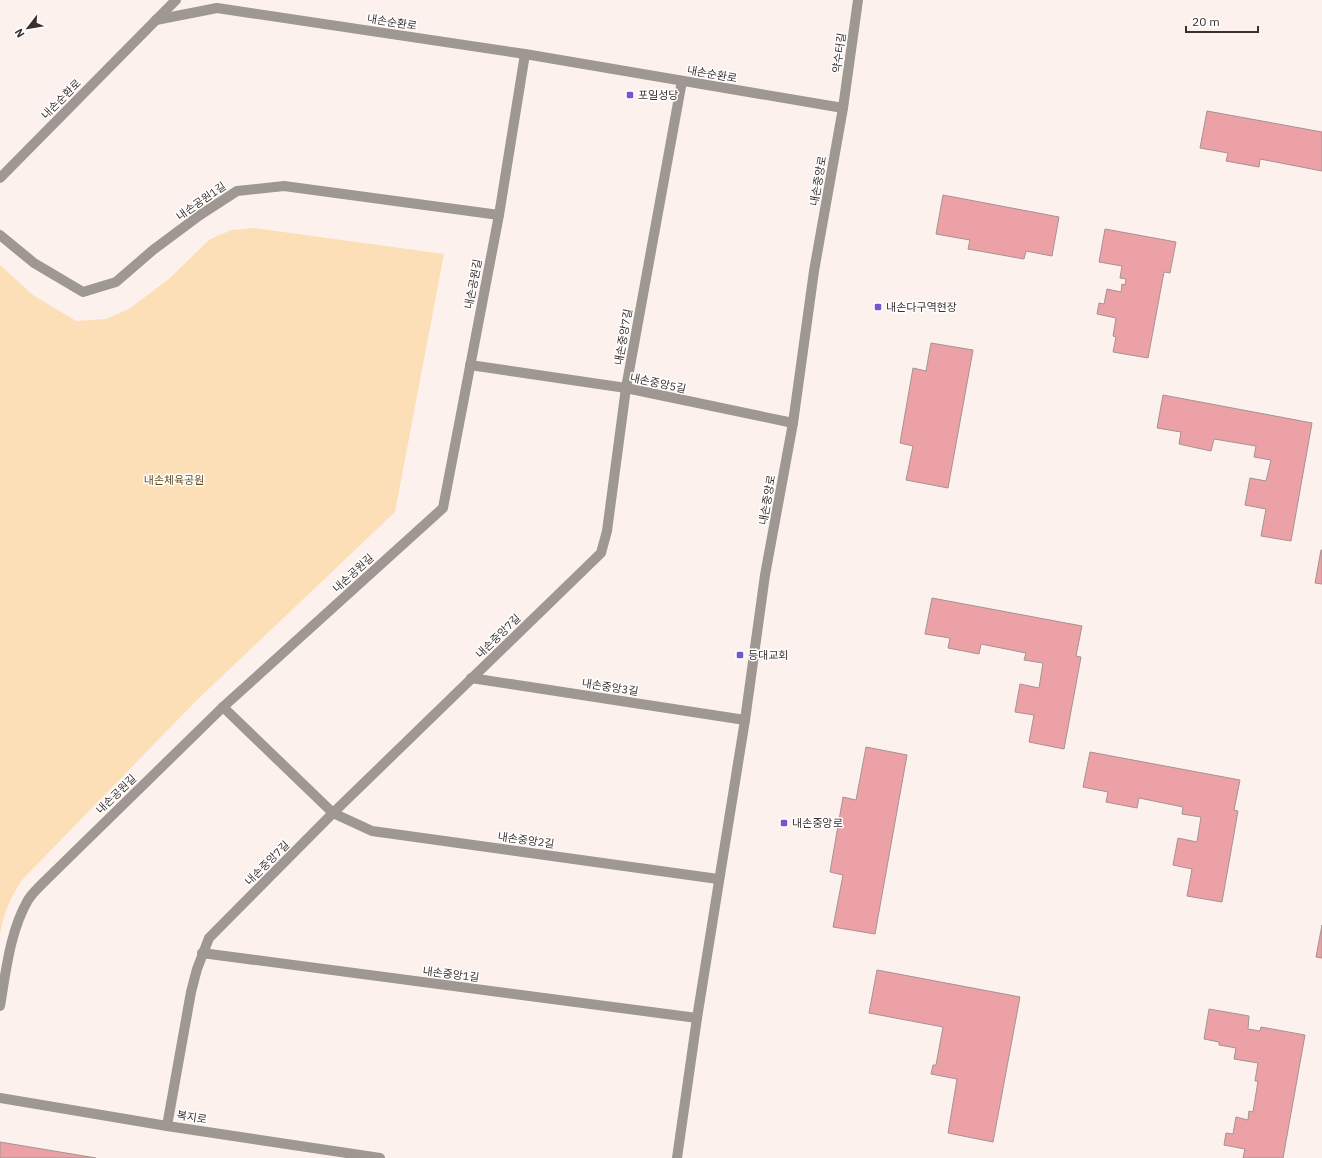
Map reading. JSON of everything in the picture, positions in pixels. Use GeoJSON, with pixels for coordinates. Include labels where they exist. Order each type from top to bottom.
{"type":"FeatureCollection","features":[{"type":"Feature","properties":{"kind":"street"},"geometry":{"type":"LineString","coordinates":[[156,20],[176,0]]}},
{"type":"Feature","properties":{"kind":"street","name":"약수터길"},"geometry":{"type":"LineString","coordinates":[[843,108],[858,0]]}},
{"type":"Feature","properties":{"kind":"street","name":"내손순환로"},"geometry":{"type":"LineString","coordinates":[[0,178],[156,20],[217,8],[525,54],[843,108]]}},
{"type":"Feature","properties":{"kind":"street","name":"내손공원길"},"geometry":{"type":"LineString","coordinates":[[0,1006],[4,962],[16,926],[29,899],[47,879],[223,706],[443,508],[499,215],[525,54]]}},
{"type":"Feature","properties":{"kind":"street","name":"내손중앙7길"},"geometry":{"type":"LineString","coordinates":[[167,1126],[191,992],[202,953],[209,938],[333,813],[601,554],[607,531],[626,388],[682,81]]}},
{"type":"Feature","properties":{"kind":"street","name":"내손중앙로"},"geometry":{"type":"LineString","coordinates":[[677,1158],[718,879],[745,720],[765,575],[793,423],[814,271],[843,108]]}},
{"type":"Feature","properties":{"kind":"street","name":"내손공원1길"},"geometry":{"type":"LineString","coordinates":[[0,235],[34,263],[83,292],[116,282],[153,250],[200,215],[237,191],[284,186],[499,215]]}},
{"type":"Feature","properties":{"kind":"street","name":"내손중앙5길"},"geometry":{"type":"LineString","coordinates":[[470,365],[626,388],[793,423]]}},
{"type":"Feature","properties":{"kind":"street","name":"내손중앙3길"},"geometry":{"type":"LineString","coordinates":[[471,678],[745,720]]}},
{"type":"Feature","properties":{"kind":"street"},"geometry":{"type":"LineString","coordinates":[[223,706],[333,813]]}},
{"type":"Feature","properties":{"kind":"street","name":"내손중앙2길"},"geometry":{"type":"LineString","coordinates":[[333,813],[372,830],[718,879]]}},
{"type":"Feature","properties":{"kind":"street","name":"내손중앙1길"},"geometry":{"type":"LineString","coordinates":[[202,953],[697,1018]]}},
{"type":"Feature","properties":{"kind":"street","name":"복지로"},"geometry":{"type":"LineString","coordinates":[[0,1098],[167,1126],[380,1158]]}},
{"type":"Feature","properties":{"kind":"green space","name":"내손체육공원"},"geometry":{"type":"Polygon","coordinates":[[[254,228],[444,254],[395,512],[196,701],[22,880],[8,906],[3,919],[0,934],[0,265],[33,295],[76,321],[106,319],[129,309],[170,278],[210,239],[232,230],[254,228]]]}},
{"type":"Feature","properties":{"kind":"building"},"geometry":{"type":"Polygon","coordinates":[[[1207,111],[1322,132],[1322,171],[1260,159],[1259,167],[1226,161],[1228,153],[1200,148],[1207,111]]]}},
{"type":"Feature","properties":{"kind":"building"},"geometry":{"type":"Polygon","coordinates":[[[943,195],[1059,217],[1052,256],[1026,251],[1024,259],[968,249],[970,240],[936,234],[943,195]]]}},
{"type":"Feature","properties":{"kind":"building"},"geometry":{"type":"Polygon","coordinates":[[[1105,229],[1176,242],[1170,273],[1164,272],[1148,358],[1113,352],[1116,337],[1113,336],[1116,318],[1097,314],[1099,303],[1104,304],[1107,289],[1121,292],[1122,284],[1125,285],[1126,279],[1120,278],[1122,266],[1099,262],[1105,229]]]}},
{"type":"Feature","properties":{"kind":"building"},"geometry":{"type":"Polygon","coordinates":[[[931,343],[973,350],[948,488],[906,480],[913,446],[900,443],[913,368],[926,371],[931,343]]]}},
{"type":"Feature","properties":{"kind":"building"},"geometry":{"type":"Polygon","coordinates":[[[1163,395],[1312,423],[1291,541],[1261,536],[1266,509],[1245,505],[1250,478],[1266,481],[1271,460],[1254,457],[1256,446],[1214,439],[1211,451],[1179,444],[1181,432],[1157,428],[1163,395]]]}},
{"type":"Feature","properties":{"kind":"building"},"geometry":{"type":"Polygon","coordinates":[[[1322,550],[1322,584],[1315,583],[1322,550]]]}},
{"type":"Feature","properties":{"kind":"building"},"geometry":{"type":"Polygon","coordinates":[[[932,598],[1082,626],[1076,656],[1081,657],[1064,749],[1029,742],[1034,715],[1015,712],[1020,684],[1039,688],[1043,663],[1024,660],[1026,653],[981,644],[979,654],[948,648],[950,638],[925,634],[932,598]]]}},
{"type":"Feature","properties":{"kind":"building"},"geometry":{"type":"Polygon","coordinates":[[[866,747],[907,755],[875,934],[833,927],[843,875],[830,872],[843,797],[856,800],[866,747]]]}},
{"type":"Feature","properties":{"kind":"building"},"geometry":{"type":"Polygon","coordinates":[[[1090,752],[1240,780],[1234,810],[1238,811],[1222,902],[1187,896],[1192,869],[1173,865],[1178,838],[1197,842],[1201,817],[1182,814],[1183,807],[1139,798],[1137,808],[1106,802],[1108,792],[1083,787],[1090,752]]]}},
{"type":"Feature","properties":{"kind":"building"},"geometry":{"type":"Polygon","coordinates":[[[1322,925],[1322,958],[1316,957],[1322,925]]]}},
{"type":"Feature","properties":{"kind":"building"},"geometry":{"type":"Polygon","coordinates":[[[877,970],[1020,997],[993,1142],[948,1133],[957,1079],[931,1074],[933,1065],[936,1065],[943,1027],[869,1013],[877,970]]]}},
{"type":"Feature","properties":{"kind":"building"},"geometry":{"type":"Polygon","coordinates":[[[1209,1009],[1249,1016],[1248,1029],[1260,1031],[1261,1027],[1305,1035],[1283,1158],[1243,1158],[1245,1149],[1224,1145],[1226,1133],[1233,1134],[1236,1117],[1248,1120],[1249,1111],[1253,1112],[1258,1081],[1255,1081],[1258,1063],[1234,1059],[1236,1048],[1219,1045],[1219,1042],[1204,1039],[1209,1009]]]}},
{"type":"Feature","properties":{"kind":"building"},"geometry":{"type":"Polygon","coordinates":[[[0,1142],[96,1158],[0,1158],[0,1142]]]}},
{"type":"Feature","properties":{"kind":"place","name":"포일성당"},"geometry":{"type":"Point","coordinates":[630,95]}},
{"type":"Feature","properties":{"kind":"place","name":"내손다구역현장"},"geometry":{"type":"Point","coordinates":[878,307]}},
{"type":"Feature","properties":{"kind":"place","name":"등대교회"},"geometry":{"type":"Point","coordinates":[740,655]}},
{"type":"Feature","properties":{"kind":"place","name":"내손중앙로"},"geometry":{"type":"Point","coordinates":[784,823]}}]}
